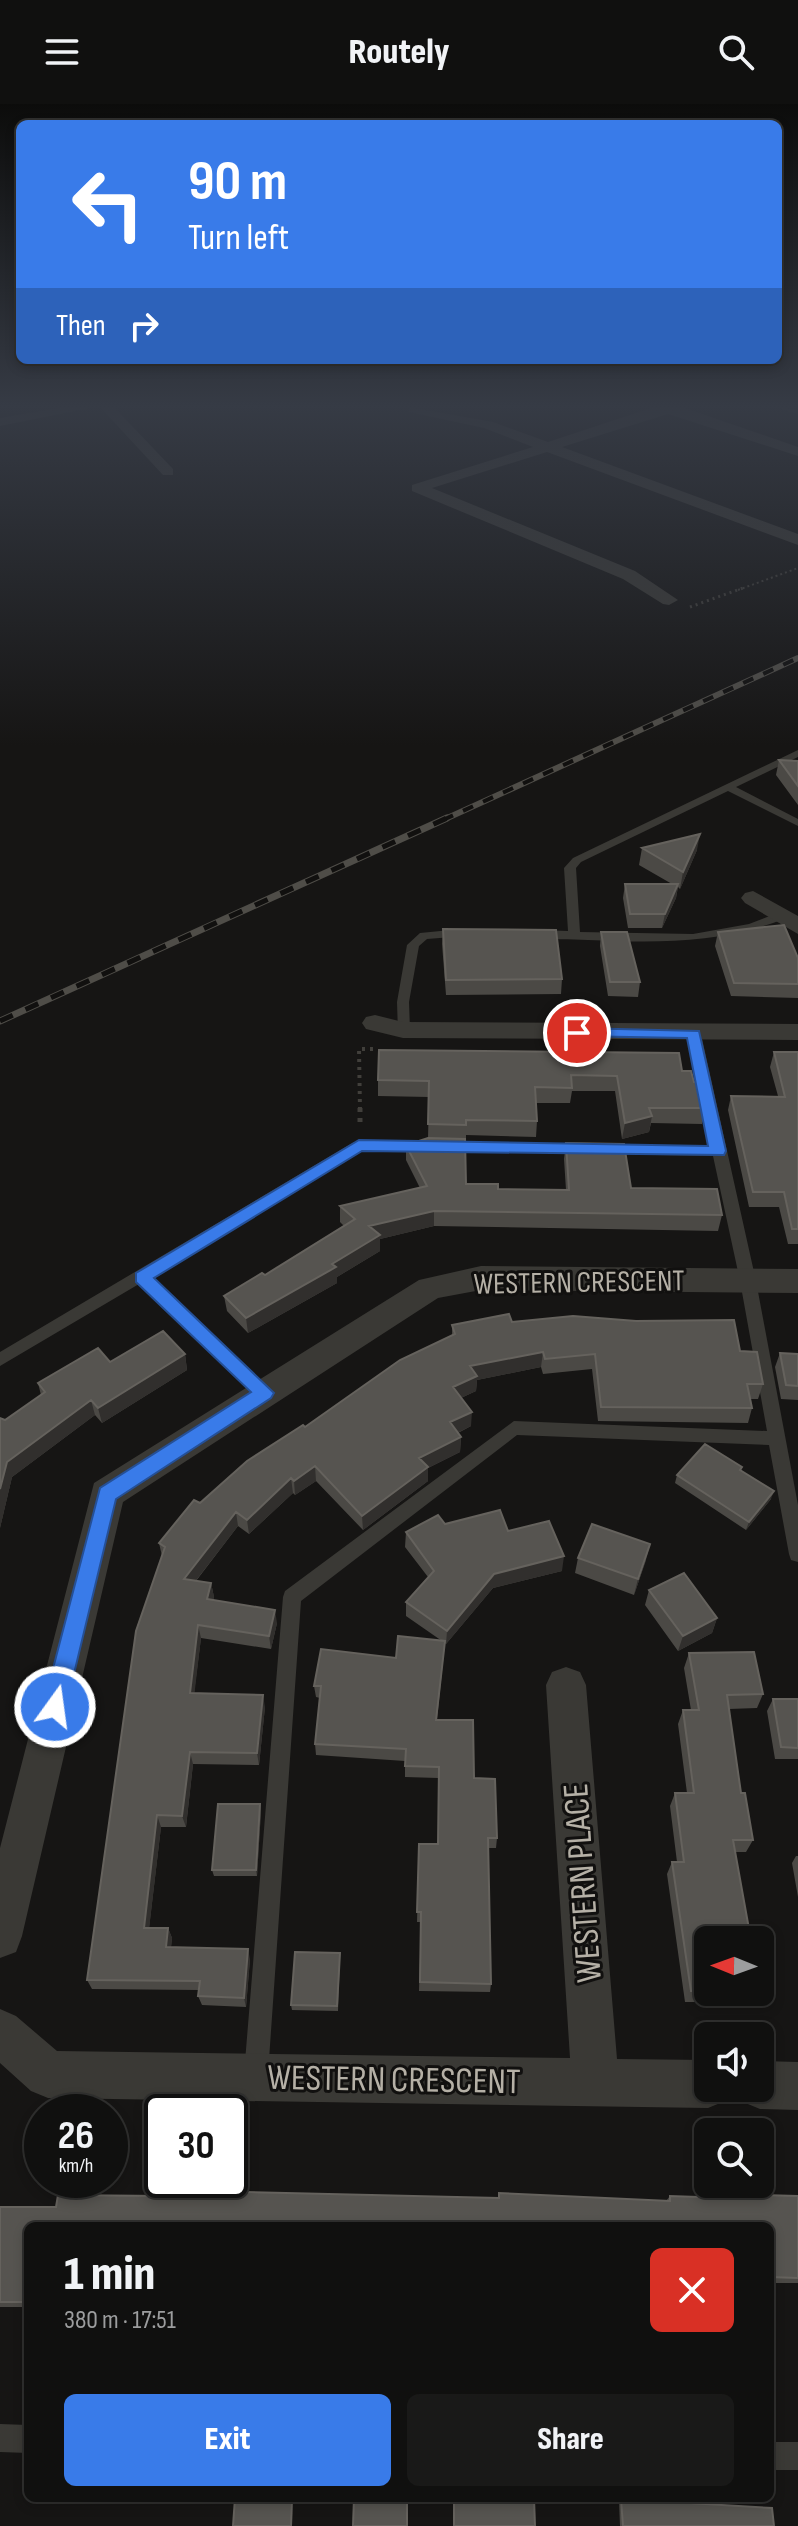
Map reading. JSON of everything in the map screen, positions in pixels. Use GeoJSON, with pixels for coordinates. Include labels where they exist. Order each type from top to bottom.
{"type":"FeatureCollection","features":[{"type":"Feature","properties":{"kind":"street"},"geometry":{"type":"LineString","coordinates":[[495,520],[629,575],[669,600]]}},
{"type":"Feature","properties":{"kind":"street"},"geometry":{"type":"LineString","coordinates":[[743,520],[798,540]]}},
{"type":"Feature","properties":{"kind":"street"},"geometry":{"type":"LineString","coordinates":[[753,898],[789,922]]}},
{"type":"Feature","properties":{"kind":"street"},"geometry":{"type":"LineString","coordinates":[[377,1036],[403,1030],[798,1035]]}},
{"type":"Feature","properties":{"kind":"street","name":"WESTERN CRESCENT"},"geometry":{"type":"LineString","coordinates":[[0,1936],[107,1494],[430,1288],[481,1278],[798,1281]]}},
{"type":"Feature","properties":{"kind":"street","name":"WESTERN PLACE"},"geometry":{"type":"LineString","coordinates":[[566,1685],[595,2081]]}},
{"type":"Feature","properties":{"kind":"street","name":"WESTERN CRESCENT"},"geometry":{"type":"LineString","coordinates":[[0,2032],[48,2074],[694,2084]]}},
{"type":"Feature","properties":{"kind":"street"},"geometry":{"type":"LineString","coordinates":[[774,2085],[798,2086]]}},
{"type":"Feature","properties":{"kind":"lane"},"geometry":{"type":"LineString","coordinates":[[574,935],[570,868],[577,860],[798,753]]}},
{"type":"Feature","properties":{"kind":"lane"},"geometry":{"type":"LineString","coordinates":[[728,787],[798,823]]}},
{"type":"Feature","properties":{"kind":"lane"},"geometry":{"type":"LineString","coordinates":[[515,934],[710,937],[789,922]]}},
{"type":"Feature","properties":{"kind":"lane"},"geometry":{"type":"LineString","coordinates":[[403,1030],[403,1002],[413,945],[424,936],[471,933]]}},
{"type":"Feature","properties":{"kind":"lane"},"geometry":{"type":"LineString","coordinates":[[694,1034],[748,1281],[798,1554]]}},
{"type":"Feature","properties":{"kind":"lane"},"geometry":{"type":"LineString","coordinates":[[0,1360],[359,1145],[718,1151]]}},
{"type":"Feature","properties":{"kind":"lane"},"geometry":{"type":"LineString","coordinates":[[142,1277],[264,1393]]}},
{"type":"Feature","properties":{"kind":"lane"},"geometry":{"type":"LineString","coordinates":[[256,2076],[292,1597],[514,1428],[775,1438]]}},
{"type":"Feature","properties":{"kind":"lane"},"geometry":{"type":"LineString","coordinates":[[0,2438],[24,2439]]}},
{"type":"Feature","properties":{"kind":"lane"},"geometry":{"type":"LineString","coordinates":[[774,2456],[798,2456]]}},
{"type":"Feature","properties":{"kind":"path"},"geometry":{"type":"LineString","coordinates":[[686,607],[700,606],[798,568]]}},
{"type":"Feature","properties":{"kind":"path"},"geometry":{"type":"LineString","coordinates":[[359,1145],[359,1049],[377,1036]]}},
{"type":"Feature","properties":{"kind":"building"},"geometry":{"type":"Polygon","coordinates":[[[779,760],[798,761],[798,786],[779,760]]]}},
{"type":"Feature","properties":{"kind":"building"},"geometry":{"type":"Polygon","coordinates":[[[700,834],[683,872],[642,848],[700,834]]]}},
{"type":"Feature","properties":{"kind":"building"},"geometry":{"type":"Polygon","coordinates":[[[625,884],[678,884],[665,914],[630,914],[625,884]]]}},
{"type":"Feature","properties":{"kind":"building"},"geometry":{"type":"Polygon","coordinates":[[[784,925],[798,958],[798,984],[734,983],[718,932],[784,925]]]}},
{"type":"Feature","properties":{"kind":"building"},"geometry":{"type":"Polygon","coordinates":[[[443,929],[556,930],[562,979],[446,980],[443,929]]]}},
{"type":"Feature","properties":{"kind":"building"},"geometry":{"type":"Polygon","coordinates":[[[601,932],[627,932],[640,982],[610,982],[601,932]]]}},
{"type":"Feature","properties":{"kind":"building"},"geometry":{"type":"Polygon","coordinates":[[[379,1050],[679,1053],[682,1071],[691,1071],[694,1082],[700,1082],[705,1108],[649,1108],[652,1116],[625,1123],[617,1076],[571,1075],[572,1088],[535,1087],[537,1121],[466,1120],[466,1125],[428,1124],[429,1081],[378,1080],[379,1050]]]}},
{"type":"Feature","properties":{"kind":"building"},"geometry":{"type":"Polygon","coordinates":[[[774,1052],[798,1052],[798,1229],[792,1229],[784,1192],[753,1192],[731,1096],[785,1097],[774,1052]]]}},
{"type":"Feature","properties":{"kind":"building"},"geometry":{"type":"Polygon","coordinates":[[[428,1138],[465,1139],[466,1184],[498,1184],[498,1189],[569,1190],[566,1143],[624,1144],[631,1188],[717,1189],[722,1215],[434,1211],[369,1226],[380,1235],[332,1264],[336,1267],[246,1318],[224,1296],[262,1273],[265,1275],[355,1219],[340,1206],[427,1186],[406,1145],[428,1138]]]}},
{"type":"Feature","properties":{"kind":"building"},"geometry":{"type":"Polygon","coordinates":[[[509,1314],[512,1322],[573,1316],[636,1321],[734,1320],[740,1351],[757,1352],[763,1384],[747,1384],[752,1408],[601,1407],[595,1354],[545,1359],[543,1352],[470,1366],[477,1376],[453,1387],[472,1412],[450,1422],[461,1437],[419,1458],[428,1467],[362,1516],[315,1466],[294,1481],[291,1478],[247,1520],[236,1512],[184,1579],[211,1583],[207,1599],[275,1610],[269,1636],[198,1625],[190,1693],[263,1695],[257,1753],[190,1752],[182,1816],[157,1815],[144,1928],[168,1928],[166,1947],[248,1949],[244,1998],[198,1996],[200,1981],[87,1980],[136,1631],[165,1547],[159,1543],[194,1500],[200,1503],[247,1461],[303,1425],[305,1427],[400,1360],[455,1334],[452,1325],[509,1314]]]}},
{"type":"Feature","properties":{"kind":"building"},"geometry":{"type":"Polygon","coordinates":[[[163,1331],[185,1354],[98,1408],[91,1400],[7,1462],[0,1489],[0,1418],[5,1420],[45,1392],[38,1383],[98,1348],[110,1362],[163,1331]]]}},
{"type":"Feature","properties":{"kind":"building"},"geometry":{"type":"Polygon","coordinates":[[[780,1353],[798,1354],[798,1386],[786,1385],[780,1353]]]}},
{"type":"Feature","properties":{"kind":"building"},"geometry":{"type":"Polygon","coordinates":[[[705,1444],[774,1491],[749,1522],[677,1475],[705,1444]]]}},
{"type":"Feature","properties":{"kind":"building"},"geometry":{"type":"Polygon","coordinates":[[[500,1510],[508,1531],[549,1521],[564,1556],[494,1574],[447,1631],[406,1602],[434,1571],[406,1532],[438,1515],[445,1524],[500,1510]]]}},
{"type":"Feature","properties":{"kind":"building"},"geometry":{"type":"Polygon","coordinates":[[[592,1524],[650,1544],[638,1579],[578,1558],[592,1524]]]}},
{"type":"Feature","properties":{"kind":"building"},"geometry":{"type":"Polygon","coordinates":[[[684,1573],[717,1618],[683,1636],[649,1590],[684,1573]]]}},
{"type":"Feature","properties":{"kind":"building"},"geometry":{"type":"Polygon","coordinates":[[[398,1636],[445,1641],[436,1720],[473,1720],[474,1778],[495,1779],[497,1838],[488,1838],[491,1984],[420,1982],[421,1912],[417,1912],[419,1844],[438,1844],[439,1767],[405,1766],[406,1749],[315,1744],[321,1686],[314,1686],[321,1649],[396,1658],[398,1636]]]}},
{"type":"Feature","properties":{"kind":"building"},"geometry":{"type":"Polygon","coordinates":[[[754,1652],[763,1694],[727,1695],[741,1793],[745,1793],[753,1840],[733,1840],[748,1926],[694,1926],[694,1991],[691,1991],[672,1862],[684,1862],[675,1793],[694,1793],[683,1710],[699,1710],[689,1653],[754,1652]]]}},
{"type":"Feature","properties":{"kind":"building"},"geometry":{"type":"Polygon","coordinates":[[[773,1699],[798,1699],[798,1748],[781,1747],[773,1699]]]}},
{"type":"Feature","properties":{"kind":"building"},"geometry":{"type":"Polygon","coordinates":[[[218,1804],[260,1804],[256,1870],[212,1870],[218,1804]]]}},
{"type":"Feature","properties":{"kind":"building"},"geometry":{"type":"Polygon","coordinates":[[[295,1952],[340,1953],[337,2006],[291,2005],[295,1952]]]}},
{"type":"Feature","properties":{"kind":"building"},"geometry":{"type":"Polygon","coordinates":[[[248,2192],[499,2198],[499,2193],[670,2201],[670,2196],[759,2199],[774,2198],[774,2195],[798,2196],[798,2278],[774,2277],[774,2222],[24,2222],[24,2302],[0,2302],[0,2207],[56,2207],[58,2198],[248,2198],[248,2192]]]}},
{"type":"Feature","properties":{"kind":"building"},"geometry":{"type":"Polygon","coordinates":[[[235,2502],[292,2502],[291,2526],[233,2526],[235,2502]]]}},
{"type":"Feature","properties":{"kind":"building"},"geometry":{"type":"Polygon","coordinates":[[[354,2502],[407,2502],[407,2526],[353,2526],[354,2502]]]}},
{"type":"Feature","properties":{"kind":"building"},"geometry":{"type":"Polygon","coordinates":[[[454,2502],[534,2502],[535,2526],[454,2526],[454,2502]]]}},
{"type":"Feature","properties":{"kind":"building"},"geometry":{"type":"Polygon","coordinates":[[[621,2502],[772,2508],[774,2526],[623,2526],[621,2502]]]}},
{"type":"Feature","properties":{"kind":"railway"},"geometry":{"type":"LineString","coordinates":[[443,820],[798,658]]}},
{"type":"Feature","properties":{"kind":"railway"},"geometry":{"type":"LineString","coordinates":[[0,1021],[447,818]]}},
{"type":"Feature","properties":{"kind":"route"},"geometry":{"type":"LineString","coordinates":[[55,1707],[107,1494],[264,1393],[142,1277],[359,1145],[718,1151],[694,1034],[577,1033]]}}]}
